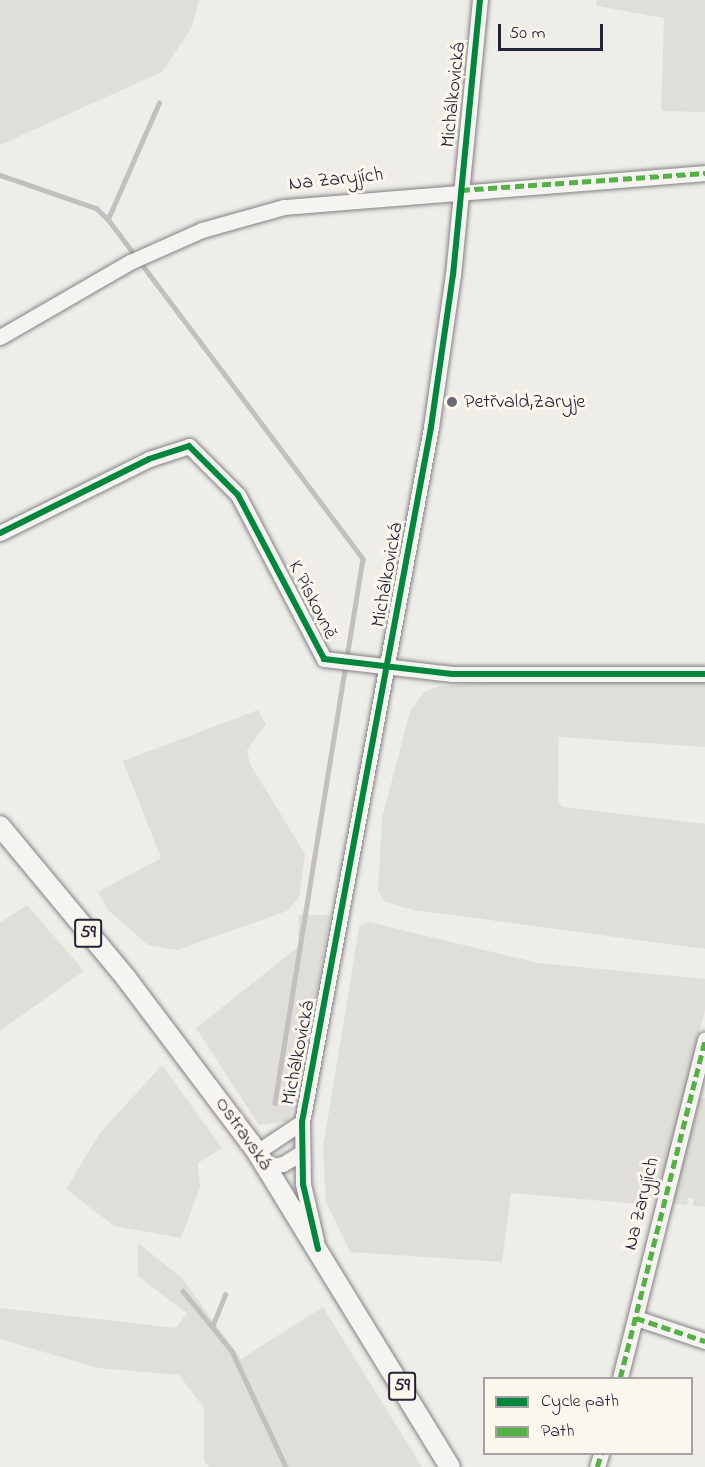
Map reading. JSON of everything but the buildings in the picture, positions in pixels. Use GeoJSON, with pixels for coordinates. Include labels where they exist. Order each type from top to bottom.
{"type":"FeatureCollection","features":[{"type":"Feature","properties":{"kind":"main road","name":"Ostravská"},"geometry":{"type":"LineString","coordinates":[[0,826],[126,978],[262,1160],[450,1467]]}},
{"type":"Feature","properties":{"kind":"street","name":"Michálkovická"},"geometry":{"type":"LineString","coordinates":[[318,1249],[302,1152],[302,1122],[432,418],[461,190],[480,0]]}},
{"type":"Feature","properties":{"kind":"street","name":"Na Zaryjích"},"geometry":{"type":"LineString","coordinates":[[0,337],[130,262],[226,222],[304,204],[461,190],[705,173]]}},
{"type":"Feature","properties":{"kind":"street","name":"K Pískovně"},"geometry":{"type":"LineString","coordinates":[[0,532],[149,459],[189,446],[238,495],[324,659],[387,670],[705,674]]}},
{"type":"Feature","properties":{"kind":"street","name":"Na Zaryjích"},"geometry":{"type":"LineString","coordinates":[[620,1377],[705,1040]]}},
{"type":"Feature","properties":{"kind":"street"},"geometry":{"type":"LineString","coordinates":[[262,1160],[302,1122]]}},
{"type":"Feature","properties":{"kind":"street"},"geometry":{"type":"LineString","coordinates":[[262,1160],[302,1152]]}},
{"type":"Feature","properties":{"kind":"street"},"geometry":{"type":"LineString","coordinates":[[636,1318],[705,1341]]}},
{"type":"Feature","properties":{"kind":"shaded area"},"geometry":{"type":"Polygon","coordinates":[[[0,0],[199,0],[192,27],[162,72],[0,145],[0,0]]]}},
{"type":"Feature","properties":{"kind":"shaded area"},"geometry":{"type":"Polygon","coordinates":[[[596,0],[705,0],[705,112],[661,111],[664,18],[597,6],[596,0]]]}},
{"type":"Feature","properties":{"kind":"shaded area"},"geometry":{"type":"Polygon","coordinates":[[[566,677],[705,680],[705,747],[559,737],[558,801],[563,807],[705,824],[705,949],[414,910],[385,902],[378,891],[382,818],[410,712],[424,692],[440,686],[566,677]]]}},
{"type":"Feature","properties":{"kind":"shaded area"},"geometry":{"type":"Polygon","coordinates":[[[258,710],[266,724],[247,750],[250,764],[305,854],[299,898],[287,911],[177,950],[148,945],[109,911],[98,892],[161,858],[123,761],[258,710]]]}},
{"type":"Feature","properties":{"kind":"shaded area"},"geometry":{"type":"Polygon","coordinates":[[[27,905],[84,971],[0,1031],[0,923],[27,905]]]}},
{"type":"Feature","properties":{"kind":"shaded area"},"geometry":{"type":"Polygon","coordinates":[[[299,915],[330,915],[296,1104],[287,1121],[259,1125],[196,1028],[298,947],[299,915]]]}},
{"type":"Feature","properties":{"kind":"shaded area"},"geometry":{"type":"Polygon","coordinates":[[[369,922],[538,963],[705,979],[705,1010],[659,1196],[639,1204],[511,1193],[502,1262],[350,1252],[326,1202],[323,1148],[359,927],[369,922]]]}},
{"type":"Feature","properties":{"kind":"shaded area"},"geometry":{"type":"Polygon","coordinates":[[[162,1065],[222,1148],[198,1163],[200,1187],[181,1238],[114,1226],[66,1189],[99,1134],[162,1065]]]}},
{"type":"Feature","properties":{"kind":"shaded area"},"geometry":{"type":"Polygon","coordinates":[[[705,1098],[705,1207],[693,1206],[694,1199],[688,1198],[687,1205],[672,1203],[695,1100],[705,1098]]]}},
{"type":"Feature","properties":{"kind":"shaded area"},"geometry":{"type":"Polygon","coordinates":[[[138,1243],[182,1278],[241,1359],[323,1307],[422,1467],[210,1467],[204,1461],[204,1408],[179,1375],[98,1368],[0,1339],[0,1308],[176,1328],[187,1313],[138,1276],[138,1243]]]}},
{"type":"Feature","properties":{"kind":"waterway"},"geometry":{"type":"LineString","coordinates":[[108,219],[159,103]]}},
{"type":"Feature","properties":{"kind":"waterway"},"geometry":{"type":"LineString","coordinates":[[0,175],[96,208],[108,219],[363,559],[275,1103]]}},
{"type":"Feature","properties":{"kind":"waterway"},"geometry":{"type":"LineString","coordinates":[[183,1291],[232,1351],[286,1467]]}},
{"type":"Feature","properties":{"kind":"waterway"},"geometry":{"type":"LineString","coordinates":[[212,1327],[225,1294]]}},
{"type":"Feature","properties":{"kind":"marked path"},"geometry":{"type":"LineString","coordinates":[[461,190],[705,173]]}},
{"type":"Feature","properties":{"kind":"marked path"},"geometry":{"type":"LineString","coordinates":[[620,1377],[705,1039]]}},
{"type":"Feature","properties":{"kind":"marked path"},"geometry":{"type":"LineString","coordinates":[[636,1318],[705,1341]]}},
{"type":"Feature","properties":{"kind":"marked path"},"geometry":{"type":"LineString","coordinates":[[597,1467],[601,1455]]}},
{"type":"Feature","properties":{"kind":"cycle path"},"geometry":{"type":"LineString","coordinates":[[318,1249],[303,1184],[302,1122],[431,427],[453,275],[480,0]]}},
{"type":"Feature","properties":{"kind":"cycle path"},"geometry":{"type":"LineString","coordinates":[[0,533],[149,459],[189,446],[238,495],[324,659],[452,674],[705,674]]}},
{"type":"Feature","properties":{"kind":"place","name":"Petřvald,Zaryje"},"geometry":{"type":"Point","coordinates":[452,402]}}]}
